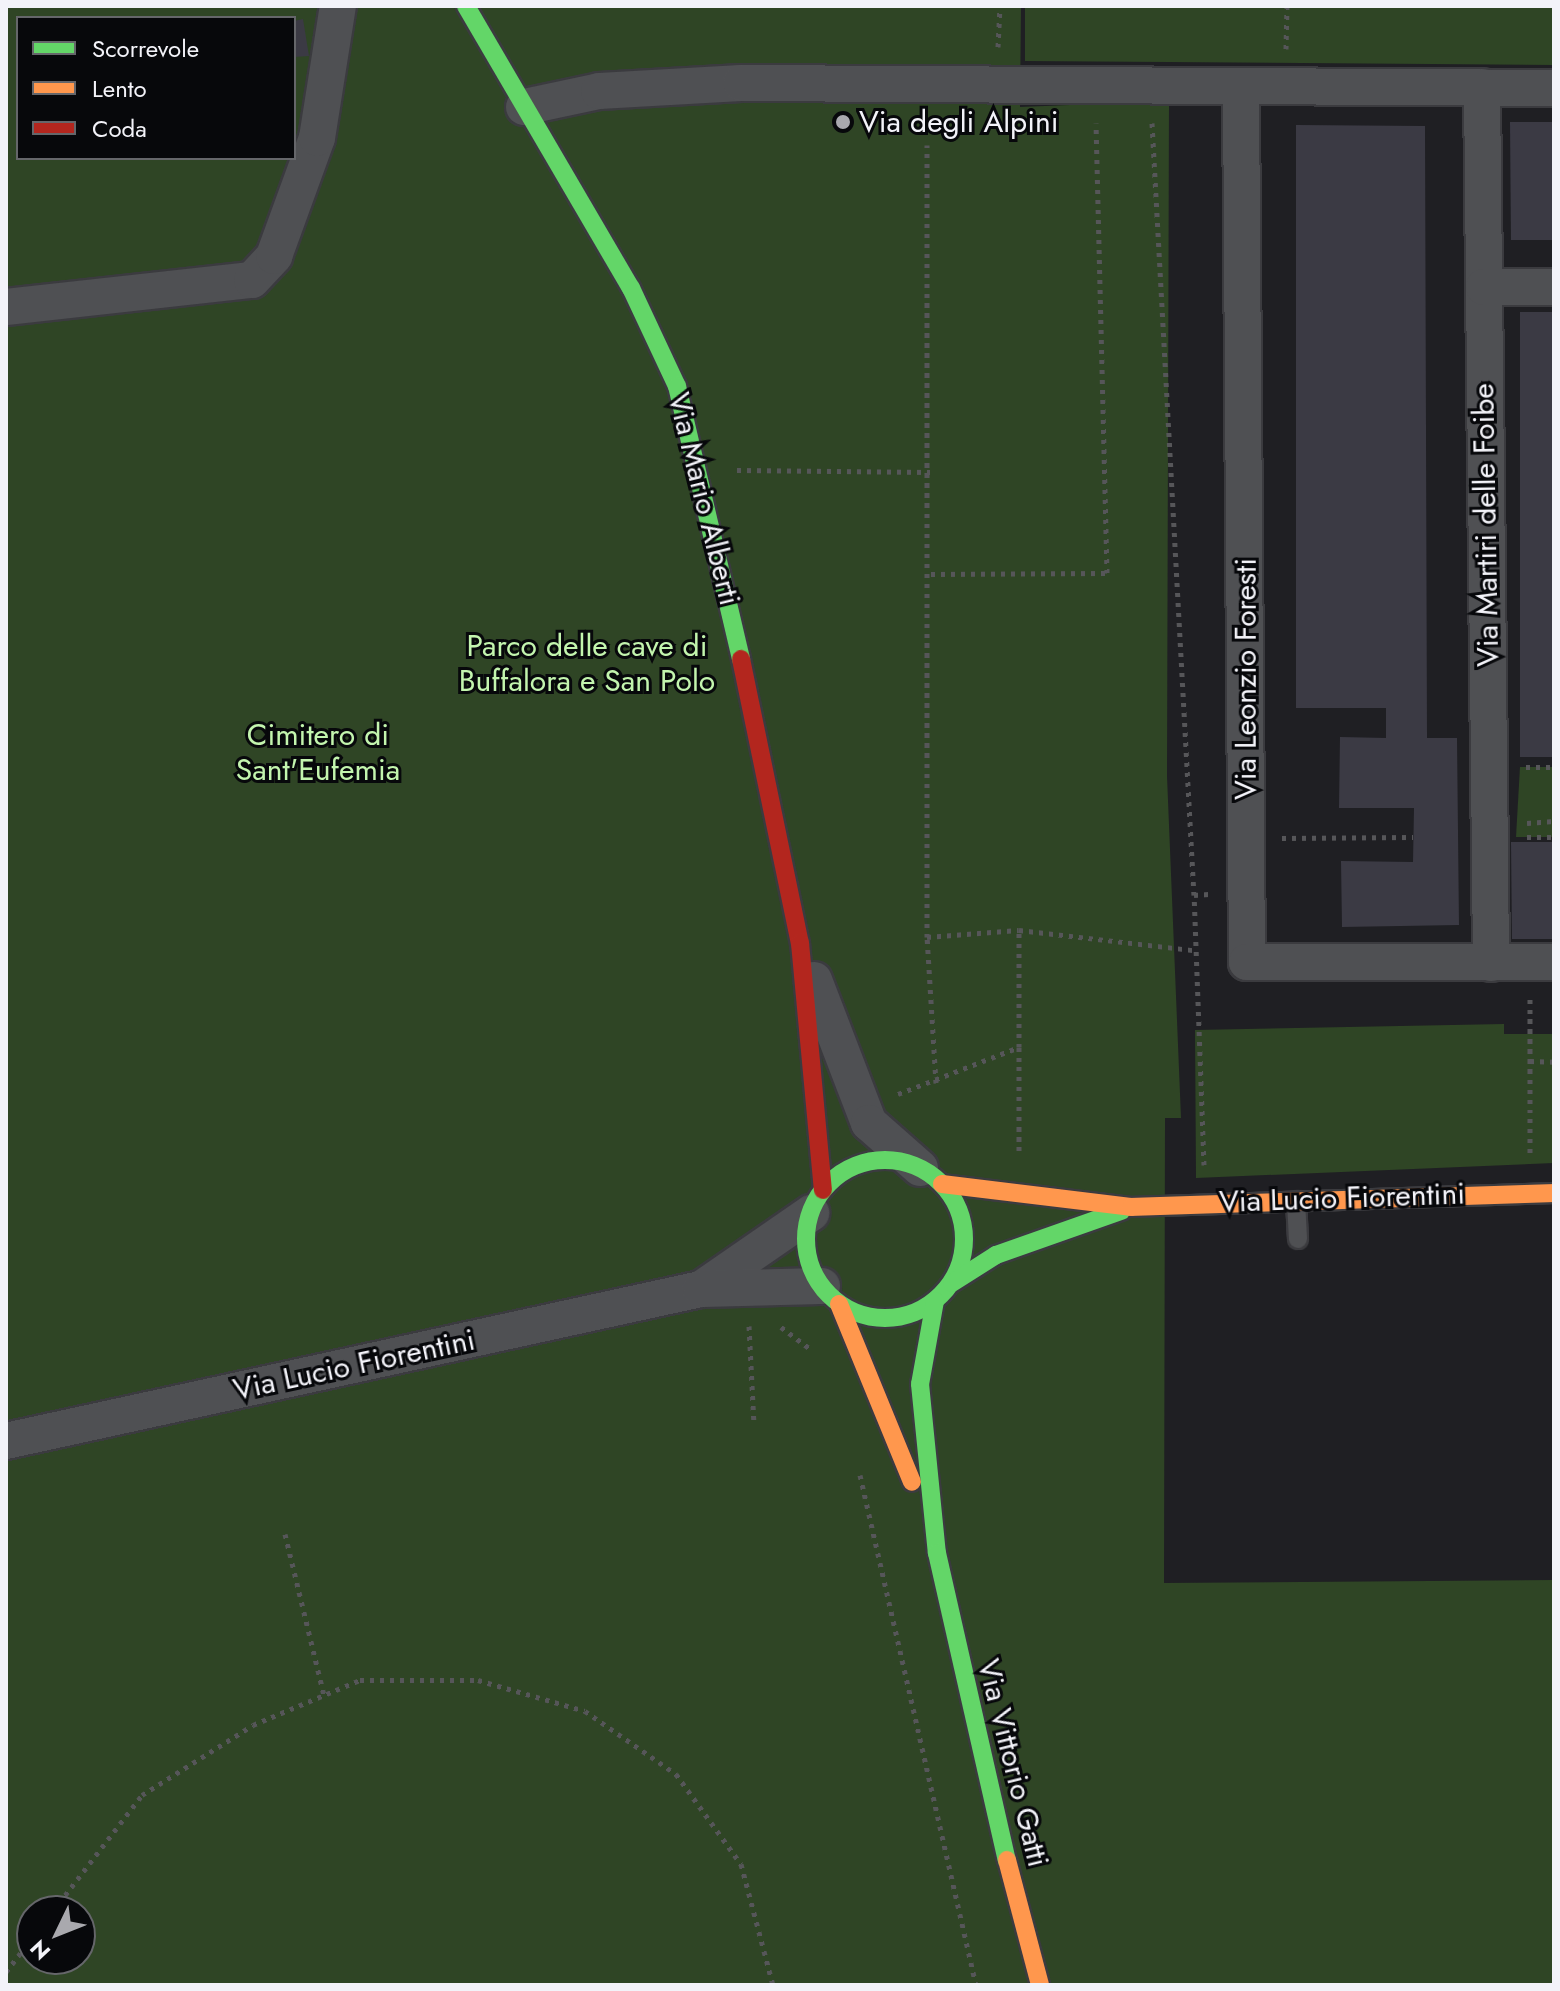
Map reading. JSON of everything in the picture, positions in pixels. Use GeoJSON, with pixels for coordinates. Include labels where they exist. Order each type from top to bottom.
{"type":"FeatureCollection","features":[{"type":"Feature","properties":{"kind":"street"},"geometry":{"type":"LineString","coordinates":[[6,307],[252,280],[274,256],[317,138],[338,6]]}},
{"type":"Feature","properties":{"kind":"street","name":"Via Mario Alberti"},"geometry":{"type":"LineString","coordinates":[[466,6],[631,288],[677,386],[712,517],[800,943],[817,1202]]}},
{"type":"Feature","properties":{"kind":"street"},"geometry":{"type":"LineString","coordinates":[[524,107],[599,91],[741,83],[1241,90],[1554,88]]}},
{"type":"Feature","properties":{"kind":"street","name":"Via Martiri delle Foibe"},"geometry":{"type":"LineString","coordinates":[[1482,87],[1491,963]]}},
{"type":"Feature","properties":{"kind":"street","name":"Via Leonzio Foresti"},"geometry":{"type":"LineString","coordinates":[[1241,90],[1247,962],[1542,962]]}},
{"type":"Feature","properties":{"kind":"street"},"geometry":{"type":"LineString","coordinates":[[1484,287],[1554,287]]}},
{"type":"Feature","properties":{"kind":"street","name":"Via Mario Alberti"},"geometry":{"type":"LineString","coordinates":[[800,943],[864,1114],[931,1176]]}},
{"type":"Feature","properties":{"kind":"street"},"geometry":{"type":"LineString","coordinates":[[868,1162],[931,1176],[964,1232],[952,1283],[935,1301],[888,1319],[830,1295],[810,1264],[817,1202],[868,1162]]}},
{"type":"Feature","properties":{"kind":"street","name":"Via Lucio Fiorentini"},"geometry":{"type":"LineString","coordinates":[[931,1176],[1131,1207],[1204,1202],[1554,1193]]}},
{"type":"Feature","properties":{"kind":"street","name":"Via Lucio Fiorentini"},"geometry":{"type":"LineString","coordinates":[[701,1289],[817,1202]]}},
{"type":"Feature","properties":{"kind":"street","name":"Via Lucio Fiorentini"},"geometry":{"type":"LineString","coordinates":[[952,1283],[996,1255],[1131,1207]]}},
{"type":"Feature","properties":{"kind":"street","name":"Via Lucio Fiorentini"},"geometry":{"type":"LineString","coordinates":[[6,1441],[701,1289],[830,1295]]}},
{"type":"Feature","properties":{"kind":"street","name":"Via Vittorio Gatti"},"geometry":{"type":"LineString","coordinates":[[830,1295],[880,1389],[937,1553]]}},
{"type":"Feature","properties":{"kind":"street","name":"Via Vittorio Gatti"},"geometry":{"type":"LineString","coordinates":[[935,1301],[920,1384],[937,1553],[968,1712],[1040,1985]]}},
{"type":"Feature","properties":{"kind":"lane"},"geometry":{"type":"LineString","coordinates":[[1296,1199],[1298,1239]]}},
{"type":"Feature","properties":{"kind":"path"},"geometry":{"type":"LineString","coordinates":[[997,56],[1000,6]]}},
{"type":"Feature","properties":{"kind":"path"},"geometry":{"type":"LineString","coordinates":[[930,574],[1107,573],[1096,110]]}},
{"type":"Feature","properties":{"kind":"path"},"geometry":{"type":"LineString","coordinates":[[1151,110],[1194,895],[1193,950],[1204,1202]]}},
{"type":"Feature","properties":{"kind":"path"},"geometry":{"type":"LineString","coordinates":[[927,145],[930,472],[927,937],[936,1083]]}},
{"type":"Feature","properties":{"kind":"path"},"geometry":{"type":"LineString","coordinates":[[736,470],[930,472]]}},
{"type":"Feature","properties":{"kind":"path"},"geometry":{"type":"LineString","coordinates":[[1247,839],[1413,837]]}},
{"type":"Feature","properties":{"kind":"path"},"geometry":{"type":"LineString","coordinates":[[1194,895],[1247,894]]}},
{"type":"Feature","properties":{"kind":"path"},"geometry":{"type":"LineString","coordinates":[[927,937],[1019,930],[1193,950]]}},
{"type":"Feature","properties":{"kind":"path"},"geometry":{"type":"LineString","coordinates":[[1019,930],[1021,1140]]}},
{"type":"Feature","properties":{"kind":"path"},"geometry":{"type":"LineString","coordinates":[[1530,1160],[1530,1061],[1542,962]]}},
{"type":"Feature","properties":{"kind":"path"},"geometry":{"type":"LineString","coordinates":[[892,1096],[936,1083],[1019,1047]]}},
{"type":"Feature","properties":{"kind":"path"},"geometry":{"type":"LineString","coordinates":[[1530,1061],[1554,1062]]}},
{"type":"Feature","properties":{"kind":"path"},"geometry":{"type":"LineString","coordinates":[[754,1424],[748,1315],[760,1318]]}},
{"type":"Feature","properties":{"kind":"path"},"geometry":{"type":"LineString","coordinates":[[771,1321],[822,1360]]}},
{"type":"Feature","properties":{"kind":"path"},"geometry":{"type":"LineString","coordinates":[[857,1460],[976,1985]]}},
{"type":"Feature","properties":{"kind":"path"},"geometry":{"type":"LineString","coordinates":[[285,1534],[324,1695]]}},
{"type":"Feature","properties":{"kind":"path"},"geometry":{"type":"LineString","coordinates":[[65,1895],[142,1795],[253,1725],[360,1680],[478,1680],[585,1711],[676,1774],[741,1864],[773,1985]]}},
{"type":"Feature","properties":{"kind":"green space","name":"Parco delle cave di Buffalora e San Polo"},"geometry":{"type":"Polygon","coordinates":[[[6,6],[1021,6],[1020,107],[1169,101],[1167,776],[1181,1118],[1165,1118],[1164,1583],[1554,1580],[1554,1985],[6,1985],[6,6]]]}},
{"type":"Feature","properties":{"kind":"green space"},"geometry":{"type":"Polygon","coordinates":[[[1025,6],[1554,6],[1554,65],[1025,61],[1025,6]]]}},
{"type":"Feature","properties":{"kind":"green space"},"geometry":{"type":"Polygon","coordinates":[[[1520,767],[1554,767],[1554,837],[1516,837],[1520,767]]]}},
{"type":"Feature","properties":{"kind":"green space"},"geometry":{"type":"Polygon","coordinates":[[[1504,1024],[1504,1034],[1554,1034],[1554,1163],[1196,1178],[1195,1030],[1504,1024]]]}},
{"type":"Feature","properties":{"kind":"building"},"geometry":{"type":"Polygon","coordinates":[[[303,19],[309,56],[296,57],[296,21],[303,19]]]}},
{"type":"Feature","properties":{"kind":"building"},"geometry":{"type":"Polygon","coordinates":[[[1510,122],[1554,122],[1554,240],[1511,240],[1510,122]]]}},
{"type":"Feature","properties":{"kind":"building"},"geometry":{"type":"Polygon","coordinates":[[[1296,125],[1425,126],[1427,738],[1457,738],[1459,925],[1342,927],[1341,861],[1413,862],[1414,808],[1339,808],[1340,737],[1386,738],[1386,708],[1296,708],[1296,125]]]}},
{"type":"Feature","properties":{"kind":"building"},"geometry":{"type":"Polygon","coordinates":[[[1520,312],[1554,312],[1554,757],[1520,757],[1520,312]]]}},
{"type":"Feature","properties":{"kind":"building"},"geometry":{"type":"Polygon","coordinates":[[[1511,842],[1554,842],[1554,939],[1512,939],[1511,842]]]}},
{"type":"Feature","properties":{"kind":"traffic: fast"},"geometry":{"type":"LineString","coordinates":[[466,6],[631,288],[677,386],[741,659]]}},
{"type":"Feature","properties":{"kind":"traffic: fast"},"geometry":{"type":"LineString","coordinates":[[885,1160],[915,1166],[941,1183],[958,1209],[964,1239],[958,1269],[941,1295],[915,1312],[885,1318],[855,1312],[829,1295],[812,1269],[806,1239],[812,1209],[829,1183],[855,1166],[885,1160]]}},
{"type":"Feature","properties":{"kind":"traffic: fast"},"geometry":{"type":"LineString","coordinates":[[952,1283],[996,1255],[1121,1211]]}},
{"type":"Feature","properties":{"kind":"traffic: fast"},"geometry":{"type":"LineString","coordinates":[[935,1301],[920,1384],[937,1553],[1007,1860]]}},
{"type":"Feature","properties":{"kind":"traffic: slow"},"geometry":{"type":"LineString","coordinates":[[942,1184],[1131,1207],[1554,1193]]}},
{"type":"Feature","properties":{"kind":"traffic: slow"},"geometry":{"type":"LineString","coordinates":[[839,1304],[912,1482]]}},
{"type":"Feature","properties":{"kind":"traffic: slow"},"geometry":{"type":"LineString","coordinates":[[1007,1860],[1040,1985]]}},
{"type":"Feature","properties":{"kind":"traffic: jam"},"geometry":{"type":"LineString","coordinates":[[741,659],[800,943],[823,1190]]}},
{"type":"Feature","properties":{"kind":"place","name":"Via degli Alpini"},"geometry":{"type":"Point","coordinates":[843,122]}},
{"type":"Feature","properties":{"kind":"park label","name":"Cimitero di Sant'Eufemia"},"geometry":{"type":"Point","coordinates":[318,752]}}]}
